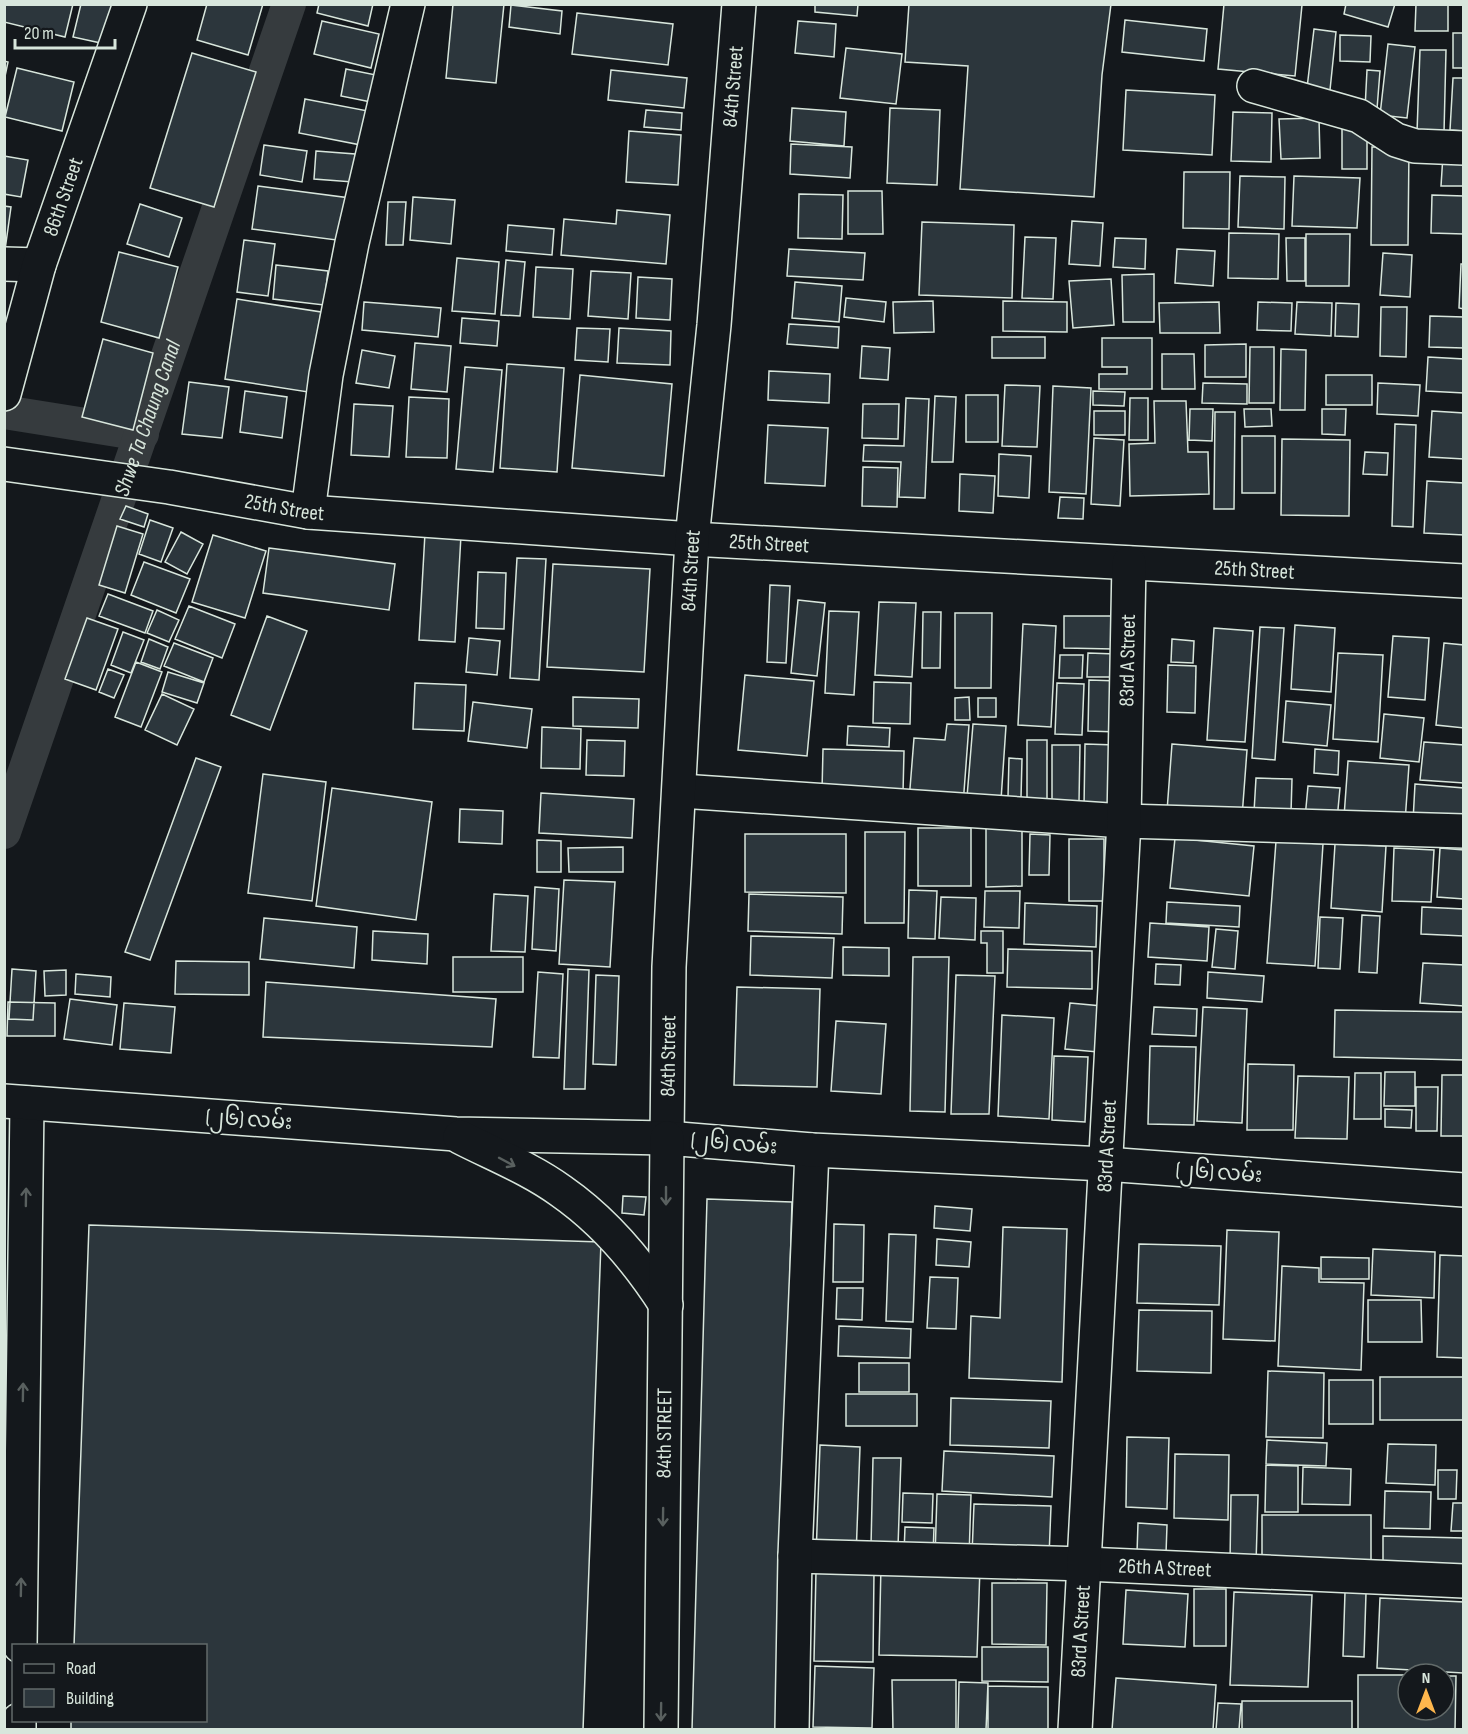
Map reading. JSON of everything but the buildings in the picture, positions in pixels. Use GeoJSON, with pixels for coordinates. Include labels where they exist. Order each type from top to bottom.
{"type":"FeatureCollection","features":[{"type":"Feature","properties":{"kind":"street","name":"86th Street"},"geometry":{"type":"LineString","coordinates":[[5,393],[39,265],[130,4]]}},
{"type":"Feature","properties":{"kind":"street"},"geometry":{"type":"LineString","coordinates":[[308,512],[326,375],[352,243],[408,4]]}},
{"type":"Feature","properties":{"kind":"street","name":"84th Street"},"geometry":{"type":"LineString","coordinates":[[667,1138],[669,967],[681,791],[693,539],[714,325],[739,4]]}},
{"type":"Feature","properties":{"kind":"street"},"geometry":{"type":"LineString","coordinates":[[1254,86],[1359,116],[1396,140],[1415,146],[1464,148]]}},
{"type":"Feature","properties":{"kind":"street"},"geometry":{"type":"LineString","coordinates":[[4,264],[39,265]]}},
{"type":"Feature","properties":{"kind":"street","name":"25th Street"},"geometry":{"type":"LineString","coordinates":[[4,464],[169,487],[308,512],[693,539],[1464,581]]}},
{"type":"Feature","properties":{"kind":"street","name":"83rd A Street"},"geometry":{"type":"LineString","coordinates":[[1075,1730],[1124,821],[1129,563]]}},
{"type":"Feature","properties":{"kind":"street"},"geometry":{"type":"LineString","coordinates":[[681,791],[1124,821],[1464,831]]}},
{"type":"Feature","properties":{"kind":"street"},"geometry":{"type":"LineString","coordinates":[[16,1102],[20,1644]]}},
{"type":"Feature","properties":{"kind":"street","name":"(၂၆) လမ်း"},"geometry":{"type":"LineString","coordinates":[[16,1102],[456,1134],[667,1138],[812,1150],[1105,1164],[1464,1190]]}},
{"type":"Feature","properties":{"kind":"street"},"geometry":{"type":"LineString","coordinates":[[456,1134],[560,1190],[600,1223],[644,1270],[666,1305]]}},
{"type":"Feature","properties":{"kind":"street","name":"84th STREET"},"geometry":{"type":"LineString","coordinates":[[661,1730],[667,1138]]}},
{"type":"Feature","properties":{"kind":"street"},"geometry":{"type":"LineString","coordinates":[[792,1730],[795,1556],[812,1150]]}},
{"type":"Feature","properties":{"kind":"street","name":"26th A Street"},"geometry":{"type":"LineString","coordinates":[[795,1556],[1085,1564],[1464,1581]]}},
{"type":"Feature","properties":{"kind":"waterway","name":"Shwe Ta Chaung Canal"},"geometry":{"type":"LineString","coordinates":[[4,832],[289,4]]}},
{"type":"Feature","properties":{"kind":"waterway"},"geometry":{"type":"LineString","coordinates":[[4,412],[142,434]]}}]}
